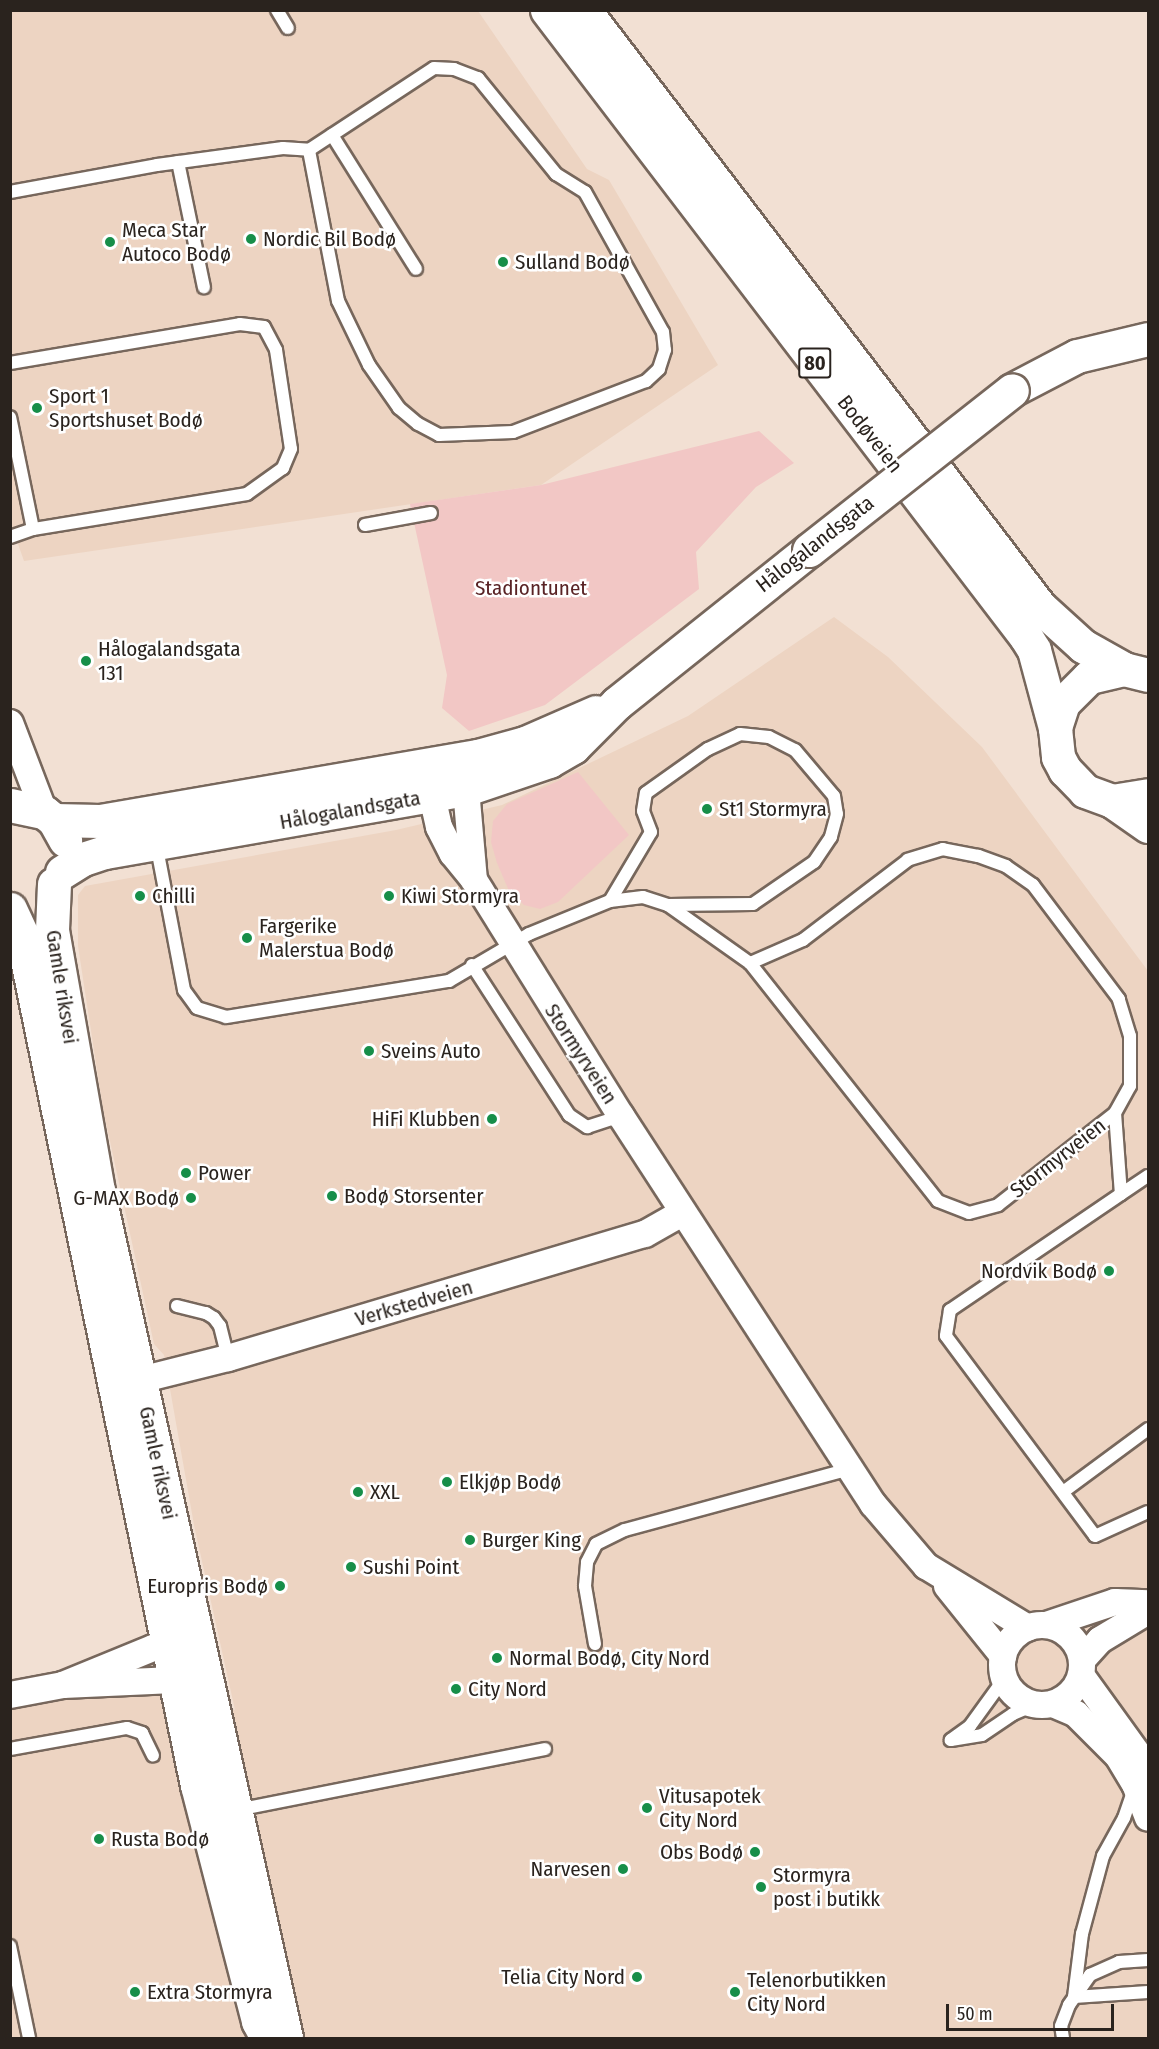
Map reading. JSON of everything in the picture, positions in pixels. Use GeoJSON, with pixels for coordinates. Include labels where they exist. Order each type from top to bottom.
{"type":"FeatureCollection","features":[{"type":"Feature","properties":{"kind":"main road","name":"Bodøveien"},"geometry":{"type":"LineString","coordinates":[[547,10],[1026,637],[1034,650],[1055,728],[1058,757],[1065,770],[1085,791],[1112,801],[1149,826]]}},
{"type":"Feature","properties":{"kind":"main road","name":"Bodøveien"},"geometry":{"type":"LineString","coordinates":[[584,10],[1040,607],[1083,646],[1136,672]]}},
{"type":"Feature","properties":{"kind":"main road","name":"Hålogalandsgata"},"geometry":{"type":"LineString","coordinates":[[10,805],[49,816],[100,821],[428,781],[466,789],[549,761],[573,747],[617,703],[1012,390],[1077,356],[1149,339]]}},
{"type":"Feature","properties":{"kind":"main road","name":"Bodøveien"},"geometry":{"type":"LineString","coordinates":[[1055,728],[1063,703],[1079,684],[1100,672],[1136,672]]}},
{"type":"Feature","properties":{"kind":"main road","name":"Hålogalandsgata"},"geometry":{"type":"LineString","coordinates":[[10,899],[34,897],[83,859],[428,781],[525,743],[617,703]]}},
{"type":"Feature","properties":{"kind":"main road"},"geometry":{"type":"LineString","coordinates":[[1112,801],[1149,795]]}},
{"type":"Feature","properties":{"kind":"main road"},"geometry":{"type":"LineString","coordinates":[[49,816],[66,851],[58,878]]}},
{"type":"Feature","properties":{"kind":"main road","name":"Gamle riksvei"},"geometry":{"type":"LineString","coordinates":[[58,878],[51,913],[61,984],[100,1201],[286,2038]]}},
{"type":"Feature","properties":{"kind":"main road","name":"Gamle riksvei"},"geometry":{"type":"LineString","coordinates":[[10,909],[22,935],[170,1646],[174,1680],[258,2021],[267,2038]]}},
{"type":"Feature","properties":{"kind":"street"},"geometry":{"type":"LineString","coordinates":[[10,723],[49,816]]}},
{"type":"Feature","properties":{"kind":"street","name":"Stormyrveien"},"geometry":{"type":"LineString","coordinates":[[428,781],[439,828],[453,854],[474,880],[682,1213],[850,1469],[900,1539],[939,1576],[1004,1668]]}},
{"type":"Feature","properties":{"kind":"street","name":"Stormyrveien"},"geometry":{"type":"LineString","coordinates":[[466,789],[474,880]]}},
{"type":"Feature","properties":{"kind":"street","name":"Verkstedveien"},"geometry":{"type":"LineString","coordinates":[[140,1380],[228,1358],[645,1234],[682,1213]]}},
{"type":"Feature","properties":{"kind":"street","name":"Stormyrveien"},"geometry":{"type":"LineString","coordinates":[[939,1576],[1037,1626]]}},
{"type":"Feature","properties":{"kind":"street"},"geometry":{"type":"LineString","coordinates":[[1142,1776],[1118,1756],[1076,1714],[1016,1696],[1004,1668],[1012,1639],[1037,1626],[1115,1602],[1149,1603]]}},
{"type":"Feature","properties":{"kind":"street"},"geometry":{"type":"LineString","coordinates":[[1044,1704],[1075,1688],[1082,1668],[1100,1640],[1149,1611]]}},
{"type":"Feature","properties":{"kind":"street"},"geometry":{"type":"LineString","coordinates":[[1037,1626],[1070,1636],[1082,1668],[1142,1776],[1149,1818]]}},
{"type":"Feature","properties":{"kind":"street"},"geometry":{"type":"LineString","coordinates":[[10,1695],[63,1685],[174,1680],[201,1662],[170,1646],[153,1648],[63,1685]]}},
{"type":"Feature","properties":{"kind":"lane"},"geometry":{"type":"LineString","coordinates":[[277,10],[288,28]]}},
{"type":"Feature","properties":{"kind":"lane"},"geometry":{"type":"LineString","coordinates":[[10,192],[178,162],[283,148],[309,150],[434,68],[454,69],[478,78],[556,174],[585,192],[663,332],[665,350],[659,369],[646,381],[513,432],[439,435],[418,424],[399,408],[369,365],[338,300],[309,150]]}},
{"type":"Feature","properties":{"kind":"lane"},"geometry":{"type":"LineString","coordinates":[[332,135],[416,269]]}},
{"type":"Feature","properties":{"kind":"lane"},"geometry":{"type":"LineString","coordinates":[[178,162],[204,287]]}},
{"type":"Feature","properties":{"kind":"lane"},"geometry":{"type":"LineString","coordinates":[[10,363],[240,324],[264,327],[276,350],[291,449],[283,468],[247,494],[33,529],[10,537]]}},
{"type":"Feature","properties":{"kind":"lane"},"geometry":{"type":"LineString","coordinates":[[10,417],[33,529]]}},
{"type":"Feature","properties":{"kind":"lane"},"geometry":{"type":"LineString","coordinates":[[365,525],[431,513]]}},
{"type":"Feature","properties":{"kind":"lane"},"geometry":{"type":"LineString","coordinates":[[610,901],[651,832],[643,811],[646,793],[708,749],[740,734],[769,737],[795,750],[834,796],[837,814],[831,837],[814,862],[753,904],[668,905]]}},
{"type":"Feature","properties":{"kind":"lane"},"geometry":{"type":"LineString","coordinates":[[156,843],[183,990],[197,1008],[226,1017],[449,981],[472,965],[512,944]]}},
{"type":"Feature","properties":{"kind":"lane","name":"Stormyrveien"},"geometry":{"type":"LineString","coordinates":[[512,944],[610,901],[643,897],[668,905],[750,963],[938,1201],[969,1213],[998,1205],[1115,1113],[1130,1086],[1132,1060],[1130,1036],[1119,999],[1033,885],[1006,866],[943,849],[908,860],[803,940],[750,963]]}},
{"type":"Feature","properties":{"kind":"lane"},"geometry":{"type":"LineString","coordinates":[[472,965],[569,1115],[587,1127],[621,1116]]}},
{"type":"Feature","properties":{"kind":"lane"},"geometry":{"type":"LineString","coordinates":[[1115,1113],[1120,1194]]}},
{"type":"Feature","properties":{"kind":"lane"},"geometry":{"type":"LineString","coordinates":[[1149,1176],[950,1310],[946,1336],[1095,1536],[1149,1512]]}},
{"type":"Feature","properties":{"kind":"lane"},"geometry":{"type":"LineString","coordinates":[[177,1306],[206,1312],[214,1318],[220,1326],[228,1358]]}},
{"type":"Feature","properties":{"kind":"lane"},"geometry":{"type":"LineString","coordinates":[[1063,1492],[1149,1429]]}},
{"type":"Feature","properties":{"kind":"lane"},"geometry":{"type":"LineString","coordinates":[[595,1644],[585,1586],[587,1562],[596,1544],[625,1530],[850,1469]]}},
{"type":"Feature","properties":{"kind":"lane"},"geometry":{"type":"LineString","coordinates":[[1004,1668],[970,1726],[951,1740],[982,1735],[1013,1714],[1044,1704]]}},
{"type":"Feature","properties":{"kind":"lane"},"geometry":{"type":"LineString","coordinates":[[10,1749],[127,1728],[142,1733],[153,1756]]}},
{"type":"Feature","properties":{"kind":"lane"},"geometry":{"type":"LineString","coordinates":[[236,1811],[545,1749]]}},
{"type":"Feature","properties":{"kind":"lane"},"geometry":{"type":"LineString","coordinates":[[1074,1997],[1083,1934],[1103,1856],[1124,1818],[1142,1776]]}},
{"type":"Feature","properties":{"kind":"lane"},"geometry":{"type":"LineString","coordinates":[[10,1946],[29,2038]]}},
{"type":"Feature","properties":{"kind":"lane"},"geometry":{"type":"LineString","coordinates":[[1063,2038],[1061,2026],[1074,1997],[1089,1975],[1103,1967],[1149,1960]]}},
{"type":"Feature","properties":{"kind":"lane"},"geometry":{"type":"LineString","coordinates":[[1074,1997],[1149,1992]]}},
{"type":"Feature","properties":{"kind":"shaded area"},"geometry":{"type":"Polygon","coordinates":[[[11,11],[478,11],[587,169],[609,180],[718,365],[541,485],[24,561],[11,524],[11,11]]]}},
{"type":"Feature","properties":{"kind":"shaded area"},"geometry":{"type":"Polygon","coordinates":[[[834,617],[888,657],[982,747],[1148,971],[1148,2038],[11,2038],[10,1691],[139,1675],[235,1710],[194,1525],[164,1355],[154,1344],[103,1109],[78,946],[78,895],[85,886],[396,830],[502,805],[688,716],[834,617]]]}},
{"type":"Feature","properties":{"kind":"green space","name":"Stadiontunet"},"geometry":{"type":"Polygon","coordinates":[[[759,431],[794,463],[756,487],[696,552],[699,589],[545,705],[469,731],[442,708],[447,675],[410,504],[541,485],[759,431]]]}},
{"type":"Feature","properties":{"kind":"green space"},"geometry":{"type":"Polygon","coordinates":[[[578,772],[629,835],[558,902],[540,909],[524,905],[509,891],[497,863],[491,842],[493,821],[507,804],[578,772]]]}},
{"type":"Feature","properties":{"kind":"place","name":"Nordic Bil Bodø"},"geometry":{"type":"Point","coordinates":[251,239]}},
{"type":"Feature","properties":{"kind":"place","name":"Meca Star Autoco Bodø"},"geometry":{"type":"Point","coordinates":[110,242]}},
{"type":"Feature","properties":{"kind":"place","name":"Sulland Bodø"},"geometry":{"type":"Point","coordinates":[503,262]}},
{"type":"Feature","properties":{"kind":"place","name":"Sport 1 Sportshuset Bodø"},"geometry":{"type":"Point","coordinates":[37,408]}},
{"type":"Feature","properties":{"kind":"place","name":"Hålogalandsgata 131"},"geometry":{"type":"Point","coordinates":[86,661]}},
{"type":"Feature","properties":{"kind":"place","name":"St1 Stormyra"},"geometry":{"type":"Point","coordinates":[707,809]}},
{"type":"Feature","properties":{"kind":"place","name":"Chilli"},"geometry":{"type":"Point","coordinates":[140,896]}},
{"type":"Feature","properties":{"kind":"place","name":"Kiwi Stormyra"},"geometry":{"type":"Point","coordinates":[389,896]}},
{"type":"Feature","properties":{"kind":"place","name":"Fargerike Malerstua Bodø"},"geometry":{"type":"Point","coordinates":[247,938]}},
{"type":"Feature","properties":{"kind":"place","name":"Sveins Auto"},"geometry":{"type":"Point","coordinates":[369,1051]}},
{"type":"Feature","properties":{"kind":"place","name":"HiFi Klubben"},"geometry":{"type":"Point","coordinates":[492,1119]}},
{"type":"Feature","properties":{"kind":"place","name":"Power"},"geometry":{"type":"Point","coordinates":[186,1173]}},
{"type":"Feature","properties":{"kind":"place","name":"Bodø Storsenter"},"geometry":{"type":"Point","coordinates":[332,1196]}},
{"type":"Feature","properties":{"kind":"place","name":"G-MAX Bodø"},"geometry":{"type":"Point","coordinates":[191,1198]}},
{"type":"Feature","properties":{"kind":"place","name":"Nordvik Bodø"},"geometry":{"type":"Point","coordinates":[1109,1271]}},
{"type":"Feature","properties":{"kind":"place","name":"Elkjøp Bodø"},"geometry":{"type":"Point","coordinates":[447,1482]}},
{"type":"Feature","properties":{"kind":"place","name":"XXL"},"geometry":{"type":"Point","coordinates":[358,1492]}},
{"type":"Feature","properties":{"kind":"place","name":"Burger King"},"geometry":{"type":"Point","coordinates":[470,1540]}},
{"type":"Feature","properties":{"kind":"place","name":"Sushi Point"},"geometry":{"type":"Point","coordinates":[351,1567]}},
{"type":"Feature","properties":{"kind":"place","name":"Europris Bodø"},"geometry":{"type":"Point","coordinates":[280,1586]}},
{"type":"Feature","properties":{"kind":"place","name":"Normal Bodø, City Nord"},"geometry":{"type":"Point","coordinates":[497,1658]}},
{"type":"Feature","properties":{"kind":"place","name":"City Nord"},"geometry":{"type":"Point","coordinates":[456,1689]}},
{"type":"Feature","properties":{"kind":"place","name":"Vitusapotek City Nord"},"geometry":{"type":"Point","coordinates":[647,1808]}},
{"type":"Feature","properties":{"kind":"place","name":"Rusta Bodø"},"geometry":{"type":"Point","coordinates":[99,1839]}},
{"type":"Feature","properties":{"kind":"place","name":"Obs Bodø"},"geometry":{"type":"Point","coordinates":[755,1852]}},
{"type":"Feature","properties":{"kind":"place","name":"Narvesen"},"geometry":{"type":"Point","coordinates":[623,1869]}},
{"type":"Feature","properties":{"kind":"place","name":"Stormyra post i butikk"},"geometry":{"type":"Point","coordinates":[761,1887]}},
{"type":"Feature","properties":{"kind":"place","name":"Telia City Nord"},"geometry":{"type":"Point","coordinates":[637,1977]}},
{"type":"Feature","properties":{"kind":"place","name":"Extra Stormyra"},"geometry":{"type":"Point","coordinates":[135,1992]}},
{"type":"Feature","properties":{"kind":"place","name":"Telenorbutikken City Nord"},"geometry":{"type":"Point","coordinates":[735,1992]}}]}
